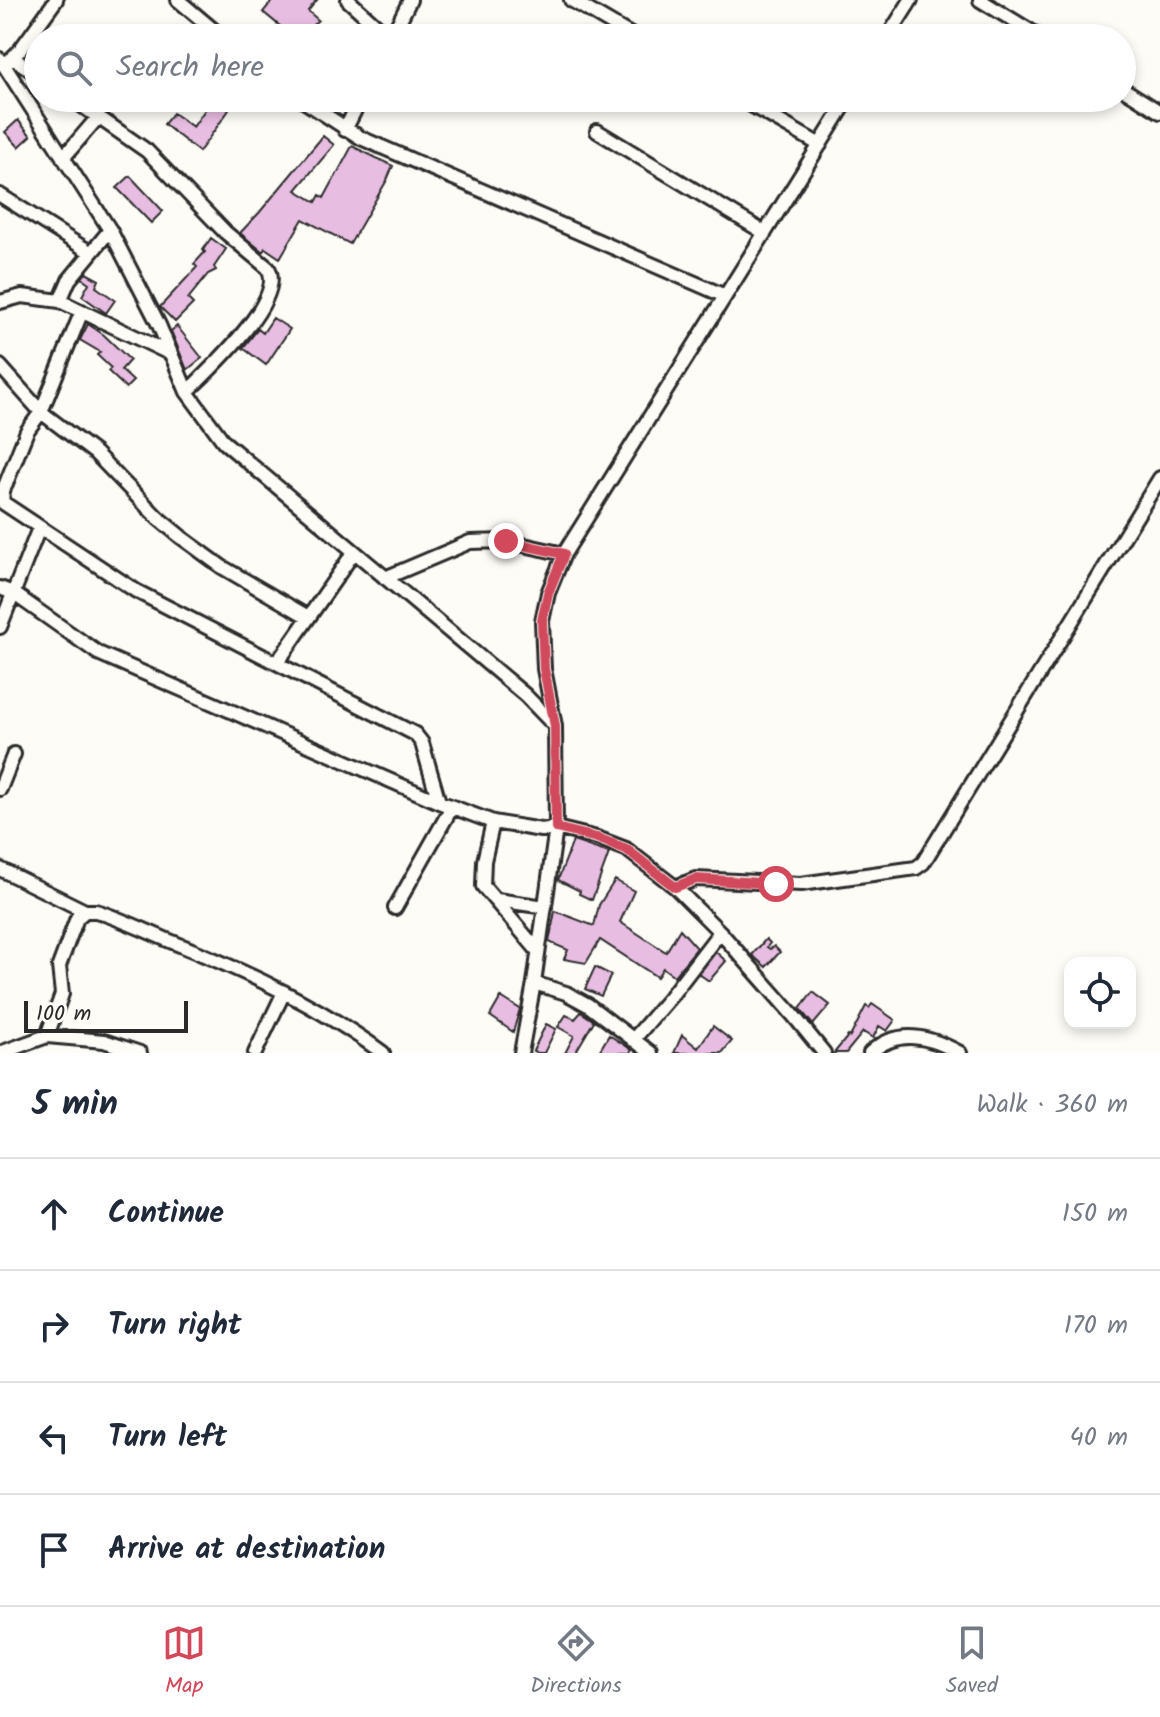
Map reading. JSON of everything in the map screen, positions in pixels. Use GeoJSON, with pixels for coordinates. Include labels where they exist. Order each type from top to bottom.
{"type":"FeatureCollection","features":[{"type":"Feature","properties":{"kind":"street"},"geometry":{"type":"LineString","coordinates":[[36,24],[56,0]]}},
{"type":"Feature","properties":{"kind":"street"},"geometry":{"type":"LineString","coordinates":[[178,0],[206,24]]}},
{"type":"Feature","properties":{"kind":"street"},"geometry":{"type":"LineString","coordinates":[[348,0],[375,24]]}},
{"type":"Feature","properties":{"kind":"street"},"geometry":{"type":"LineString","coordinates":[[398,24],[410,0]]}},
{"type":"Feature","properties":{"kind":"street"},"geometry":{"type":"LineString","coordinates":[[571,0],[612,24]]}},
{"type":"Feature","properties":{"kind":"street"},"geometry":{"type":"LineString","coordinates":[[896,24],[911,0]]}},
{"type":"Feature","properties":{"kind":"street"},"geometry":{"type":"LineString","coordinates":[[980,0],[1019,24]]}},
{"type":"Feature","properties":{"kind":"street"},"geometry":{"type":"LineString","coordinates":[[24,39],[6,61],[24,92]]}},
{"type":"Feature","properties":{"kind":"street"},"geometry":{"type":"LineString","coordinates":[[1136,97],[1160,112]]}},
{"type":"Feature","properties":{"kind":"street"},"geometry":{"type":"LineString","coordinates":[[36,112],[110,230],[159,325],[187,392],[224,442],[525,695],[555,726]]}},
{"type":"Feature","properties":{"kind":"street"},"geometry":{"type":"LineString","coordinates":[[93,112],[147,151],[272,275],[272,283],[252,324],[187,392]]}},
{"type":"Feature","properties":{"kind":"street"},"geometry":{"type":"LineString","coordinates":[[319,112],[345,130],[725,296]]}},
{"type":"Feature","properties":{"kind":"street"},"geometry":{"type":"LineString","coordinates":[[345,130],[354,112]]}},
{"type":"Feature","properties":{"kind":"street"},"geometry":{"type":"LineString","coordinates":[[763,112],[820,145]]}},
{"type":"Feature","properties":{"kind":"street"},"geometry":{"type":"LineString","coordinates":[[521,1053],[556,828],[555,726],[547,682],[542,621],[548,593],[564,554],[840,112]]}},
{"type":"Feature","properties":{"kind":"street"},"geometry":{"type":"LineString","coordinates":[[63,158],[99,116]]}},
{"type":"Feature","properties":{"kind":"street"},"geometry":{"type":"LineString","coordinates":[[597,131],[765,233]]}},
{"type":"Feature","properties":{"kind":"street"},"geometry":{"type":"LineString","coordinates":[[0,195],[90,252]]}},
{"type":"Feature","properties":{"kind":"street"},"geometry":{"type":"LineString","coordinates":[[60,301],[69,280],[110,230]]}},
{"type":"Feature","properties":{"kind":"street"},"geometry":{"type":"LineString","coordinates":[[0,302],[22,296],[60,301],[169,353]]}},
{"type":"Feature","properties":{"kind":"street"},"geometry":{"type":"LineString","coordinates":[[82,311],[41,412],[27,431],[3,491],[2,502],[136,591],[415,734],[422,743],[439,802]]}},
{"type":"Feature","properties":{"kind":"street"},"geometry":{"type":"LineString","coordinates":[[0,366],[41,412],[95,453],[158,518],[181,537],[222,567],[308,617]]}},
{"type":"Feature","properties":{"kind":"street"},"geometry":{"type":"LineString","coordinates":[[675,887],[696,879],[801,884],[916,868],[923,863],[1160,478]]}},
{"type":"Feature","properties":{"kind":"street"},"geometry":{"type":"LineString","coordinates":[[0,627],[39,528]]}},
{"type":"Feature","properties":{"kind":"street"},"geometry":{"type":"LineString","coordinates":[[385,578],[470,542],[506,541],[564,554]]}},
{"type":"Feature","properties":{"kind":"street"},"geometry":{"type":"LineString","coordinates":[[277,663],[354,552]]}},
{"type":"Feature","properties":{"kind":"street"},"geometry":{"type":"LineString","coordinates":[[0,588],[13,593],[98,653],[439,802],[493,822],[541,830],[556,828],[626,849],[675,887],[720,932],[824,1053]]}},
{"type":"Feature","properties":{"kind":"street"},"geometry":{"type":"LineString","coordinates":[[525,695],[547,682]]}},
{"type":"Feature","properties":{"kind":"street"},"geometry":{"type":"LineString","coordinates":[[0,789],[14,754]]}},
{"type":"Feature","properties":{"kind":"street"},"geometry":{"type":"LineString","coordinates":[[395,908],[452,807]]}},
{"type":"Feature","properties":{"kind":"street"},"geometry":{"type":"LineString","coordinates":[[493,822],[484,861],[483,886],[538,951]]}},
{"type":"Feature","properties":{"kind":"street"},"geometry":{"type":"LineString","coordinates":[[0,869],[85,911],[96,911],[218,960],[337,1021],[383,1053]]}},
{"type":"Feature","properties":{"kind":"street"},"geometry":{"type":"LineString","coordinates":[[497,900],[545,907]]}},
{"type":"Feature","properties":{"kind":"street"},"geometry":{"type":"LineString","coordinates":[[47,1036],[62,994],[59,966],[77,918],[85,911]]}},
{"type":"Feature","properties":{"kind":"street"},"geometry":{"type":"LineString","coordinates":[[635,1046],[720,932]]}},
{"type":"Feature","properties":{"kind":"street"},"geometry":{"type":"LineString","coordinates":[[534,983],[566,993],[588,1005],[635,1046],[651,1053]]}},
{"type":"Feature","properties":{"kind":"street"},"geometry":{"type":"LineString","coordinates":[[255,1053],[284,992]]}},
{"type":"Feature","properties":{"kind":"street"},"geometry":{"type":"LineString","coordinates":[[0,1053],[47,1036],[104,1041],[140,1053]]}},
{"type":"Feature","properties":{"kind":"street"},"geometry":{"type":"LineString","coordinates":[[870,1053],[884,1041],[906,1037],[929,1040],[960,1053]]}},
{"type":"Feature","properties":{"kind":"building"},"geometry":{"type":"Polygon","coordinates":[[[273,0],[317,0],[308,11],[318,20],[314,24],[277,24],[263,12],[273,0]]]}},
{"type":"Feature","properties":{"kind":"building"},"geometry":{"type":"Polygon","coordinates":[[[203,112],[228,112],[199,152],[164,124],[173,113],[193,127],[203,112]]]}},
{"type":"Feature","properties":{"kind":"building"},"geometry":{"type":"Polygon","coordinates":[[[18,120],[31,136],[19,147],[5,132],[18,120]]]}},
{"type":"Feature","properties":{"kind":"building"},"geometry":{"type":"Polygon","coordinates":[[[323,136],[334,145],[296,190],[316,202],[320,195],[324,198],[352,146],[393,166],[387,180],[350,244],[303,219],[280,258],[265,248],[263,252],[240,233],[323,136]]]}},
{"type":"Feature","properties":{"kind":"building"},"geometry":{"type":"Polygon","coordinates":[[[130,176],[163,211],[151,223],[117,188],[130,176]]]}},
{"type":"Feature","properties":{"kind":"building"},"geometry":{"type":"Polygon","coordinates":[[[211,238],[226,249],[214,267],[216,270],[208,274],[188,299],[193,304],[175,322],[160,307],[197,267],[194,264],[205,252],[203,250],[211,238]]]}},
{"type":"Feature","properties":{"kind":"building"},"geometry":{"type":"Polygon","coordinates":[[[86,273],[99,280],[96,287],[115,300],[106,313],[82,296],[89,283],[82,278],[86,273]]]}},
{"type":"Feature","properties":{"kind":"building"},"geometry":{"type":"Polygon","coordinates":[[[273,318],[290,329],[266,365],[243,348],[258,329],[263,333],[273,318]]]}},
{"type":"Feature","properties":{"kind":"building"},"geometry":{"type":"Polygon","coordinates":[[[88,324],[130,360],[121,370],[133,381],[126,388],[108,371],[111,368],[97,355],[100,352],[80,340],[88,324]]]}},
{"type":"Feature","properties":{"kind":"building"},"geometry":{"type":"Polygon","coordinates":[[[177,326],[202,358],[187,370],[171,331],[177,326]]]}},
{"type":"Feature","properties":{"kind":"building"},"geometry":{"type":"Polygon","coordinates":[[[573,841],[609,853],[592,900],[558,880],[573,841]]]}},
{"type":"Feature","properties":{"kind":"building"},"geometry":{"type":"Polygon","coordinates":[[[615,880],[634,891],[620,922],[666,952],[680,929],[697,948],[674,976],[663,968],[657,977],[600,940],[586,963],[564,959],[568,950],[549,942],[555,911],[594,926],[599,905],[615,880]]]}},
{"type":"Feature","properties":{"kind":"building"},"geometry":{"type":"Polygon","coordinates":[[[766,939],[770,943],[767,947],[770,949],[774,946],[780,952],[766,967],[752,955],[766,939]]]}},
{"type":"Feature","properties":{"kind":"building"},"geometry":{"type":"Polygon","coordinates":[[[716,952],[726,961],[709,981],[699,974],[716,952]]]}},
{"type":"Feature","properties":{"kind":"building"},"geometry":{"type":"Polygon","coordinates":[[[595,967],[611,975],[601,996],[585,989],[595,967]]]}},
{"type":"Feature","properties":{"kind":"building"},"geometry":{"type":"Polygon","coordinates":[[[813,992],[830,1005],[813,1025],[800,1009],[813,992]]]}},
{"type":"Feature","properties":{"kind":"building"},"geometry":{"type":"Polygon","coordinates":[[[501,997],[520,1009],[513,1032],[490,1016],[501,997]]]}},
{"type":"Feature","properties":{"kind":"building"},"geometry":{"type":"Polygon","coordinates":[[[872,1004],[895,1020],[887,1031],[879,1026],[873,1038],[863,1032],[846,1053],[834,1053],[850,1037],[866,1006],[869,1008],[872,1004]]]}},
{"type":"Feature","properties":{"kind":"building"},"geometry":{"type":"Polygon","coordinates":[[[581,1012],[594,1021],[575,1053],[565,1053],[574,1036],[558,1027],[566,1015],[575,1019],[581,1012]]]}},
{"type":"Feature","properties":{"kind":"building"},"geometry":{"type":"Polygon","coordinates":[[[546,1024],[556,1029],[544,1053],[538,1053],[533,1051],[546,1024]]]}},
{"type":"Feature","properties":{"kind":"building"},"geometry":{"type":"Polygon","coordinates":[[[713,1026],[732,1041],[722,1053],[674,1053],[682,1035],[698,1048],[713,1026]]]}},
{"type":"Feature","properties":{"kind":"building"},"geometry":{"type":"Polygon","coordinates":[[[609,1035],[632,1050],[630,1053],[598,1053],[609,1035]]]}},
{"type":"Feature","properties":{"kind":"route"},"geometry":{"type":"LineString","coordinates":[[506,541],[564,554],[548,593],[542,621],[544,669],[555,726],[556,828],[626,849],[675,887],[696,879],[776,884]]}}]}
